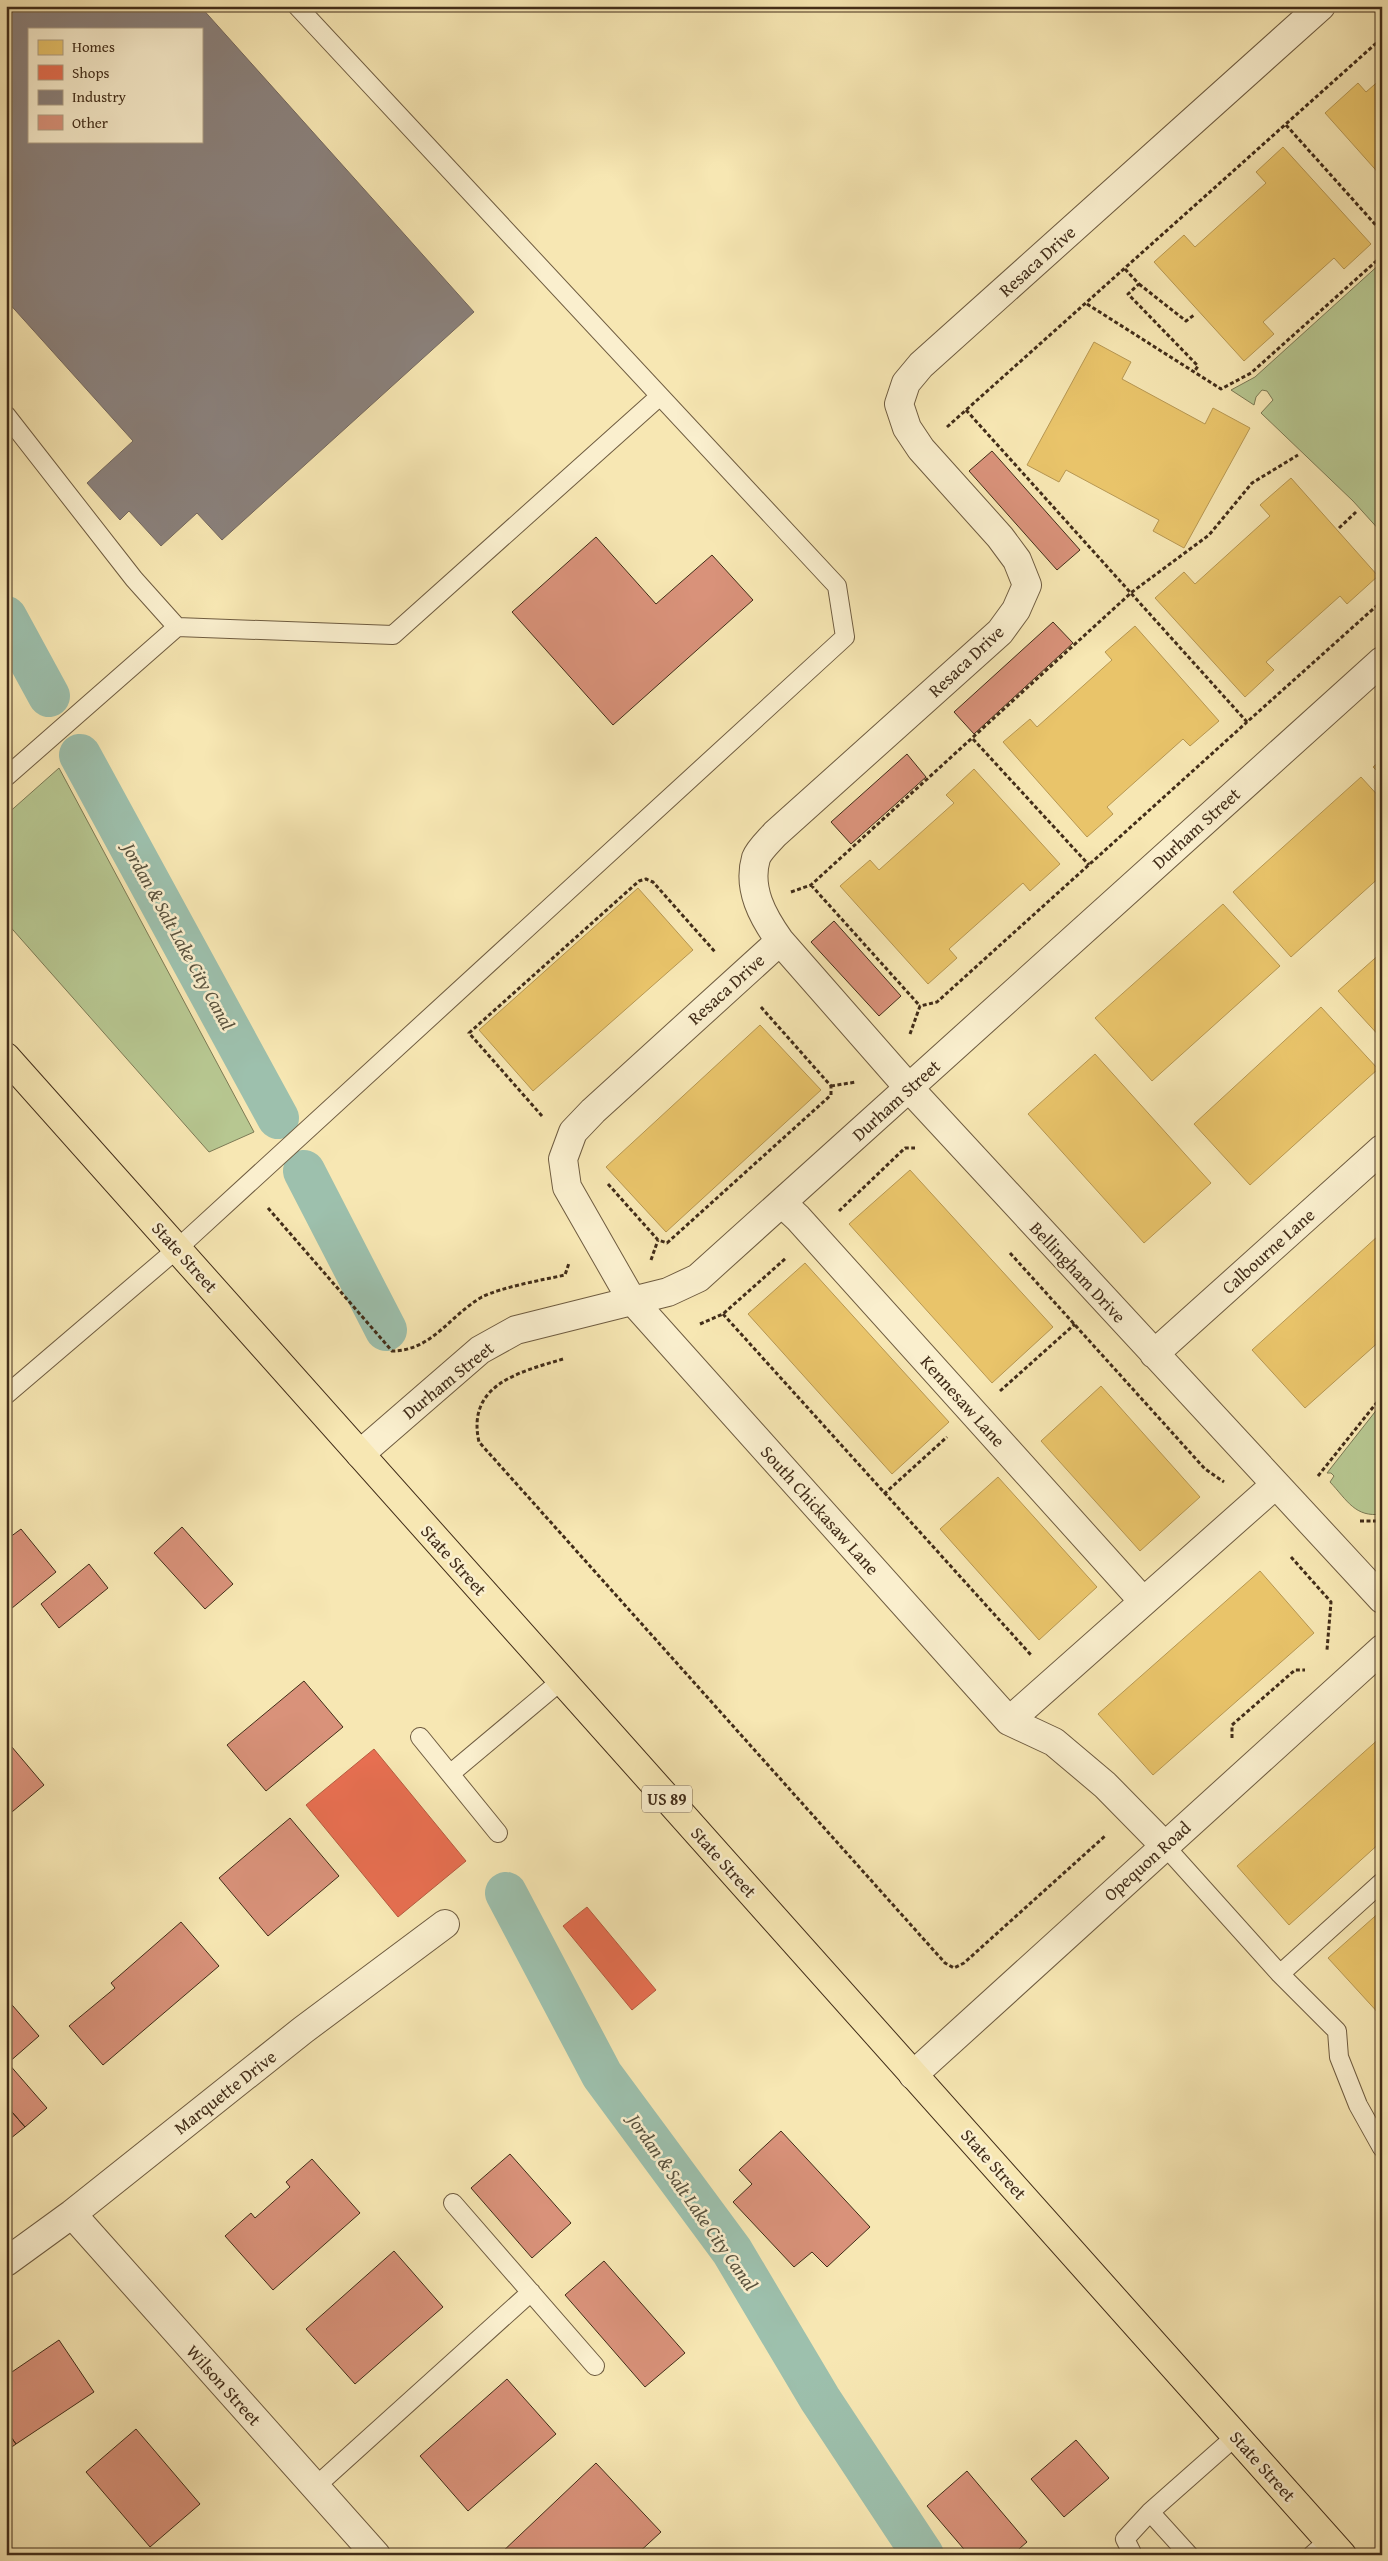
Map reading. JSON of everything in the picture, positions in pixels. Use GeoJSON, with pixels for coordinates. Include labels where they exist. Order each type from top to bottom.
{"type":"FeatureCollection","features":[{"type":"Feature","properties":{"kind":"main road","name":"State Street"},"geometry":{"type":"LineString","coordinates":[[6,1057],[1236,2436],[1328,2550]]}},
{"type":"Feature","properties":{"kind":"street","name":"Resaca Drive"},"geometry":{"type":"LineString","coordinates":[[631,1300],[567,1187],[563,1159],[573,1132],[600,1104],[780,941],[767,922],[758,902],[753,880],[757,857],[775,834],[1000,632],[1016,610],[1027,585],[1017,560],[1000,537],[921,449],[907,428],[899,404],[906,383],[921,365],[1321,6]]}},
{"type":"Feature","properties":{"kind":"street","name":"Durham Street"},"geometry":{"type":"LineString","coordinates":[[360,1454],[480,1350],[516,1330],[668,1292],[698,1278],[1382,661]]}},
{"type":"Feature","properties":{"kind":"street","name":"Bellingham Drive"},"geometry":{"type":"LineString","coordinates":[[780,941],[909,1088],[1382,1599]]}},
{"type":"Feature","properties":{"kind":"street","name":"Calbourne Lane"},"geometry":{"type":"LineString","coordinates":[[1154,1354],[1382,1149]]}},
{"type":"Feature","properties":{"kind":"street","name":"Kennesaw Lane"},"geometry":{"type":"LineString","coordinates":[[782,1203],[798,1218],[1143,1601]]}},
{"type":"Feature","properties":{"kind":"street","name":"South Chickasaw Lane"},"geometry":{"type":"LineString","coordinates":[[631,1300],[1008,1721]]}},
{"type":"Feature","properties":{"kind":"street"},"geometry":{"type":"LineString","coordinates":[[1164,1845],[1105,1785],[1054,1742],[1008,1721],[1275,1485]]}},
{"type":"Feature","properties":{"kind":"street","name":"Opequon Road"},"geometry":{"type":"LineString","coordinates":[[913,2075],[1382,1649]]}},
{"type":"Feature","properties":{"kind":"street","name":"Marquette Drive"},"geometry":{"type":"LineString","coordinates":[[6,2262],[72,2214],[295,2036],[445,1924]]}},
{"type":"Feature","properties":{"kind":"street","name":"Wilson Street"},"geometry":{"type":"LineString","coordinates":[[72,2214],[376,2555]]}},
{"type":"Feature","properties":{"kind":"lane"},"geometry":{"type":"LineString","coordinates":[[6,1395],[178,1249],[845,637],[837,586],[297,6]]}},
{"type":"Feature","properties":{"kind":"lane"},"geometry":{"type":"LineString","coordinates":[[6,777],[176,627],[392,635],[660,396]]}},
{"type":"Feature","properties":{"kind":"lane"},"geometry":{"type":"LineString","coordinates":[[6,415],[134,579],[176,627]]}},
{"type":"Feature","properties":{"kind":"lane"},"geometry":{"type":"LineString","coordinates":[[450,1774],[562,1680]]}},
{"type":"Feature","properties":{"kind":"lane"},"geometry":{"type":"LineString","coordinates":[[420,1737],[498,1833]]}},
{"type":"Feature","properties":{"kind":"lane"},"geometry":{"type":"LineString","coordinates":[[1164,1845],[1280,1974],[1337,2031],[1339,2057],[1358,2105],[1382,2148]]}},
{"type":"Feature","properties":{"kind":"lane"},"geometry":{"type":"LineString","coordinates":[[1280,1974],[1382,1882]]}},
{"type":"Feature","properties":{"kind":"lane"},"geometry":{"type":"LineString","coordinates":[[453,2203],[596,2366]]}},
{"type":"Feature","properties":{"kind":"lane"},"geometry":{"type":"LineString","coordinates":[[315,2487],[531,2292]]}},
{"type":"Feature","properties":{"kind":"lane"},"geometry":{"type":"LineString","coordinates":[[1133,2555],[1125,2539],[1150,2512],[1236,2436]]}},
{"type":"Feature","properties":{"kind":"lane"},"geometry":{"type":"LineString","coordinates":[[1150,2512],[1189,2555]]}},
{"type":"Feature","properties":{"kind":"path"},"geometry":{"type":"LineString","coordinates":[[941,432],[1087,304],[1382,38]]}},
{"type":"Feature","properties":{"kind":"path"},"geometry":{"type":"LineString","coordinates":[[1286,125],[1382,232]]}},
{"type":"Feature","properties":{"kind":"path"},"geometry":{"type":"LineString","coordinates":[[1087,304],[1221,389],[1251,373],[1382,256]]}},
{"type":"Feature","properties":{"kind":"path"},"geometry":{"type":"LineString","coordinates":[[1125,270],[1139,284],[1186,321],[1194,315]]}},
{"type":"Feature","properties":{"kind":"path"},"geometry":{"type":"LineString","coordinates":[[1139,284],[1128,294],[1198,366],[1194,372]]}},
{"type":"Feature","properties":{"kind":"path"},"geometry":{"type":"LineString","coordinates":[[966,410],[1132,592],[1247,722]]}},
{"type":"Feature","properties":{"kind":"path"},"geometry":{"type":"LineString","coordinates":[[786,893],[812,885],[1132,592],[1209,535],[1252,483],[1298,455]]}},
{"type":"Feature","properties":{"kind":"path"},"geometry":{"type":"LineString","coordinates":[[1339,528],[1356,512]]}},
{"type":"Feature","properties":{"kind":"path"},"geometry":{"type":"LineString","coordinates":[[920,1006],[938,1002],[1382,601]]}},
{"type":"Feature","properties":{"kind":"path"},"geometry":{"type":"LineString","coordinates":[[973,739],[1090,865]]}},
{"type":"Feature","properties":{"kind":"path"},"geometry":{"type":"LineString","coordinates":[[547,1121],[469,1034],[639,881],[646,879],[652,882],[722,960]]}},
{"type":"Feature","properties":{"kind":"path"},"geometry":{"type":"LineString","coordinates":[[812,885],[920,1006]]}},
{"type":"Feature","properties":{"kind":"path"},"geometry":{"type":"LineString","coordinates":[[602,1178],[658,1240],[667,1243],[831,1095],[831,1086],[758,1004]]}},
{"type":"Feature","properties":{"kind":"path"},"geometry":{"type":"LineString","coordinates":[[910,1034],[920,1006]]}},
{"type":"Feature","properties":{"kind":"path"},"geometry":{"type":"LineString","coordinates":[[831,1086],[857,1082]]}},
{"type":"Feature","properties":{"kind":"path"},"geometry":{"type":"LineString","coordinates":[[833,1216],[905,1148],[916,1148]]}},
{"type":"Feature","properties":{"kind":"path"},"geometry":{"type":"LineString","coordinates":[[264,1204],[392,1351],[406,1351],[430,1341],[460,1312],[483,1297],[565,1275],[569,1258]]}},
{"type":"Feature","properties":{"kind":"path"},"geometry":{"type":"LineString","coordinates":[[649,1265],[658,1240]]}},
{"type":"Feature","properties":{"kind":"path"},"geometry":{"type":"LineString","coordinates":[[1008,1251],[1205,1469],[1230,1488]]}},
{"type":"Feature","properties":{"kind":"path"},"geometry":{"type":"LineString","coordinates":[[693,1327],[723,1314],[787,1256]]}},
{"type":"Feature","properties":{"kind":"path"},"geometry":{"type":"LineString","coordinates":[[723,1314],[1032,1657]]}},
{"type":"Feature","properties":{"kind":"path"},"geometry":{"type":"LineString","coordinates":[[994,1396],[1075,1324]]}},
{"type":"Feature","properties":{"kind":"path"},"geometry":{"type":"LineString","coordinates":[[563,1359],[511,1375],[495,1387],[481,1402],[475,1426],[478,1442],[944,1963],[954,1968],[964,1963],[1105,1836],[1111,1837]]}},
{"type":"Feature","properties":{"kind":"path"},"geometry":{"type":"LineString","coordinates":[[1318,1476],[1382,1396]]}},
{"type":"Feature","properties":{"kind":"path"},"geometry":{"type":"LineString","coordinates":[[884,1494],[950,1435]]}},
{"type":"Feature","properties":{"kind":"path"},"geometry":{"type":"LineString","coordinates":[[1360,1521],[1382,1521]]}},
{"type":"Feature","properties":{"kind":"path"},"geometry":{"type":"LineString","coordinates":[[1290,1555],[1331,1602],[1329,1638],[1324,1658]]}},
{"type":"Feature","properties":{"kind":"path"},"geometry":{"type":"LineString","coordinates":[[1232,1746],[1232,1725],[1295,1670],[1309,1670]]}},
{"type":"Feature","properties":{"kind":"green space"},"geometry":{"type":"Polygon","coordinates":[[[1382,262],[1382,533],[1353,501],[1261,413],[1273,400],[1267,391],[1262,390],[1256,397],[1254,405],[1231,390],[1255,377],[1382,262]]]}},
{"type":"Feature","properties":{"kind":"green space"},"geometry":{"type":"Polygon","coordinates":[[[59,768],[254,1132],[209,1152],[6,922],[6,815],[59,768]]]}},
{"type":"Feature","properties":{"kind":"green space"},"geometry":{"type":"Polygon","coordinates":[[[1382,1403],[1382,1514],[1373,1515],[1352,1506],[1330,1482],[1334,1476],[1331,1473],[1327,1473],[1382,1403]]]}},
{"type":"Feature","properties":{"kind":"building: Homes"},"geometry":{"type":"Polygon","coordinates":[[[1382,78],[1382,177],[1325,113],[1358,83],[1366,92],[1382,78]]]}},
{"type":"Feature","properties":{"kind":"building: Homes"},"geometry":{"type":"Polygon","coordinates":[[[1283,147],[1371,244],[1344,269],[1334,258],[1263,322],[1274,334],[1244,361],[1154,262],[1184,235],[1195,247],[1266,183],[1256,172],[1283,147]]]}},
{"type":"Feature","properties":{"kind":"building: Homes"},"geometry":{"type":"Polygon","coordinates":[[[1094,342],[1131,362],[1122,379],[1205,424],[1213,408],[1250,428],[1184,548],[1153,531],[1159,520],[1066,470],[1059,482],[1027,465],[1094,342]]]}},
{"type":"Feature","properties":{"kind":"building: Homes"},"geometry":{"type":"Polygon","coordinates":[[[1291,478],[1378,576],[1347,604],[1340,596],[1266,662],[1274,670],[1245,697],[1155,598],[1184,572],[1195,584],[1270,516],[1260,505],[1291,478]]]}},
{"type":"Feature","properties":{"kind":"building: Homes"},"geometry":{"type":"Polygon","coordinates":[[[1135,626],[1219,721],[1190,746],[1183,739],[1107,807],[1113,814],[1087,837],[1003,742],[1030,719],[1037,727],[1112,660],[1105,652],[1135,626]]]}},
{"type":"Feature","properties":{"kind":"building: Homes"},"geometry":{"type":"Polygon","coordinates":[[[1382,759],[1382,776],[1373,767],[1382,759]]]}},
{"type":"Feature","properties":{"kind":"building: Homes"},"geometry":{"type":"Polygon","coordinates":[[[974,769],[1060,864],[1030,891],[1023,883],[949,949],[957,958],[928,984],[840,886],[870,860],[879,870],[954,803],[946,795],[974,769]]]}},
{"type":"Feature","properties":{"kind":"building: Homes"},"geometry":{"type":"Polygon","coordinates":[[[1361,777],[1382,800],[1382,875],[1291,957],[1233,892],[1361,777]]]}},
{"type":"Feature","properties":{"kind":"building: Homes"},"geometry":{"type":"Polygon","coordinates":[[[638,888],[693,950],[533,1091],[479,1030],[638,888]]]}},
{"type":"Feature","properties":{"kind":"building: Homes"},"geometry":{"type":"Polygon","coordinates":[[[1223,904],[1280,966],[1152,1081],[1095,1018],[1223,904]]]}},
{"type":"Feature","properties":{"kind":"building: Homes"},"geometry":{"type":"Polygon","coordinates":[[[1382,952],[1382,1039],[1338,991],[1382,952]]]}},
{"type":"Feature","properties":{"kind":"building: Homes"},"geometry":{"type":"Polygon","coordinates":[[[1321,1007],[1378,1069],[1250,1185],[1194,1124],[1321,1007]]]}},
{"type":"Feature","properties":{"kind":"building: Homes"},"geometry":{"type":"Polygon","coordinates":[[[760,1025],[821,1090],[666,1232],[606,1167],[760,1025]]]}},
{"type":"Feature","properties":{"kind":"building: Homes"},"geometry":{"type":"Polygon","coordinates":[[[1095,1054],[1211,1183],[1144,1243],[1028,1114],[1095,1054]]]}},
{"type":"Feature","properties":{"kind":"building: Homes"},"geometry":{"type":"Polygon","coordinates":[[[910,1170],[1053,1327],[992,1383],[849,1224],[910,1170]]]}},
{"type":"Feature","properties":{"kind":"building: Homes"},"geometry":{"type":"Polygon","coordinates":[[[1378,1236],[1382,1240],[1382,1339],[1305,1408],[1252,1350],[1378,1236]]]}},
{"type":"Feature","properties":{"kind":"building: Homes"},"geometry":{"type":"Polygon","coordinates":[[[805,1263],[949,1422],[892,1474],[748,1314],[805,1263]]]}},
{"type":"Feature","properties":{"kind":"building: Homes"},"geometry":{"type":"Polygon","coordinates":[[[1101,1386],[1200,1497],[1140,1551],[1041,1441],[1101,1386]]]}},
{"type":"Feature","properties":{"kind":"building: Homes"},"geometry":{"type":"Polygon","coordinates":[[[998,1477],[1097,1587],[1039,1640],[940,1529],[998,1477]]]}},
{"type":"Feature","properties":{"kind":"building: Homes"},"geometry":{"type":"Polygon","coordinates":[[[1260,1571],[1314,1633],[1153,1775],[1098,1714],[1260,1571]]]}},
{"type":"Feature","properties":{"kind":"building: Homes"},"geometry":{"type":"Polygon","coordinates":[[[1382,1736],[1382,1841],[1289,1925],[1237,1866],[1382,1736]]]}},
{"type":"Feature","properties":{"kind":"building: Homes"},"geometry":{"type":"Polygon","coordinates":[[[1382,1910],[1382,2016],[1381,2016],[1328,1958],[1382,1910]]]}},
{"type":"Feature","properties":{"kind":"building: Shops"},"geometry":{"type":"Polygon","coordinates":[[[374,1749],[466,1861],[398,1917],[306,1805],[374,1749]]]}},
{"type":"Feature","properties":{"kind":"building: Shops"},"geometry":{"type":"Polygon","coordinates":[[[587,1907],[656,1990],[632,2010],[563,1926],[587,1907]]]}},
{"type":"Feature","properties":{"kind":"building: Industry"},"geometry":{"type":"Polygon","coordinates":[[[6,6],[200,6],[474,312],[222,540],[197,513],[161,546],[129,511],[120,520],[87,483],[133,441],[6,300],[6,6]]]}},
{"type":"Feature","properties":{"kind":"building: Other"},"geometry":{"type":"Polygon","coordinates":[[[992,451],[1080,550],[1057,570],[969,471],[992,451]]]}},
{"type":"Feature","properties":{"kind":"building: Other"},"geometry":{"type":"Polygon","coordinates":[[[596,537],[656,604],[712,555],[753,600],[613,725],[512,612],[596,537]]]}},
{"type":"Feature","properties":{"kind":"building: Other"},"geometry":{"type":"Polygon","coordinates":[[[1053,622],[1073,643],[974,734],[954,712],[1053,622]]]}},
{"type":"Feature","properties":{"kind":"building: Other"},"geometry":{"type":"Polygon","coordinates":[[[907,754],[926,777],[851,844],[831,822],[907,754]]]}},
{"type":"Feature","properties":{"kind":"building: Other"},"geometry":{"type":"Polygon","coordinates":[[[834,921],[901,996],[879,1016],[811,942],[834,921]]]}},
{"type":"Feature","properties":{"kind":"building: Other"},"geometry":{"type":"Polygon","coordinates":[[[182,1527],[233,1584],[205,1609],[154,1553],[182,1527]]]}},
{"type":"Feature","properties":{"kind":"building: Other"},"geometry":{"type":"Polygon","coordinates":[[[21,1529],[56,1572],[6,1613],[6,1540],[21,1529]]]}},
{"type":"Feature","properties":{"kind":"building: Other"},"geometry":{"type":"Polygon","coordinates":[[[89,1564],[108,1588],[59,1628],[41,1604],[89,1564]]]}},
{"type":"Feature","properties":{"kind":"building: Other"},"geometry":{"type":"Polygon","coordinates":[[[304,1681],[343,1727],[266,1791],[227,1745],[304,1681]]]}},
{"type":"Feature","properties":{"kind":"building: Other"},"geometry":{"type":"Polygon","coordinates":[[[6,1740],[44,1785],[6,1817],[6,1740]]]}},
{"type":"Feature","properties":{"kind":"building: Other"},"geometry":{"type":"Polygon","coordinates":[[[290,1818],[339,1876],[268,1936],[219,1878],[290,1818]]]}},
{"type":"Feature","properties":{"kind":"building: Other"},"geometry":{"type":"Polygon","coordinates":[[[181,1922],[219,1966],[103,2065],[69,2026],[115,1988],[111,1983],[181,1922]]]}},
{"type":"Feature","properties":{"kind":"building: Other"},"geometry":{"type":"Polygon","coordinates":[[[6,1998],[39,2036],[8,2063],[47,2108],[25,2127],[6,2105],[6,1998]]]}},
{"type":"Feature","properties":{"kind":"building: Other"},"geometry":{"type":"Polygon","coordinates":[[[6,2105],[25,2127],[6,2142],[6,2105]]]}},
{"type":"Feature","properties":{"kind":"building: Other"},"geometry":{"type":"Polygon","coordinates":[[[781,2131],[870,2227],[827,2267],[812,2252],[794,2267],[733,2202],[752,2184],[739,2170],[781,2131]]]}},
{"type":"Feature","properties":{"kind":"building: Other"},"geometry":{"type":"Polygon","coordinates":[[[510,2154],[571,2223],[532,2258],[471,2188],[510,2154]]]}},
{"type":"Feature","properties":{"kind":"building: Other"},"geometry":{"type":"Polygon","coordinates":[[[312,2159],[360,2213],[273,2290],[225,2236],[251,2213],[255,2218],[290,2187],[286,2182],[312,2159]]]}},
{"type":"Feature","properties":{"kind":"building: Other"},"geometry":{"type":"Polygon","coordinates":[[[394,2251],[443,2307],[355,2384],[306,2329],[394,2251]]]}},
{"type":"Feature","properties":{"kind":"building: Other"},"geometry":{"type":"Polygon","coordinates":[[[604,2261],[685,2353],[645,2387],[565,2295],[604,2261]]]}},
{"type":"Feature","properties":{"kind":"building: Other"},"geometry":{"type":"Polygon","coordinates":[[[59,2340],[94,2392],[16,2444],[6,2430],[6,2376],[59,2340]]]}},
{"type":"Feature","properties":{"kind":"building: Other"},"geometry":{"type":"Polygon","coordinates":[[[507,2379],[556,2434],[468,2511],[420,2456],[507,2379]]]}},
{"type":"Feature","properties":{"kind":"building: Other"},"geometry":{"type":"Polygon","coordinates":[[[136,2429],[200,2504],[150,2547],[86,2472],[136,2429]]]}},
{"type":"Feature","properties":{"kind":"building: Other"},"geometry":{"type":"Polygon","coordinates":[[[6,2430],[16,2444],[6,2451],[6,2430]]]}},
{"type":"Feature","properties":{"kind":"building: Other"},"geometry":{"type":"Polygon","coordinates":[[[1076,2440],[1109,2478],[1064,2517],[1031,2479],[1076,2440]]]}},
{"type":"Feature","properties":{"kind":"building: Other"},"geometry":{"type":"Polygon","coordinates":[[[596,2463],[661,2532],[636,2555],[499,2555],[596,2463]]]}},
{"type":"Feature","properties":{"kind":"building: Other"},"geometry":{"type":"Polygon","coordinates":[[[967,2471],[1027,2542],[1012,2555],[969,2555],[927,2506],[967,2471]]]}},
{"type":"Feature","properties":{"kind":"waterway","name":"Jordan & Salt Lake City Canal"},"geometry":{"type":"LineString","coordinates":[[6,617],[49,696]]}},
{"type":"Feature","properties":{"kind":"waterway","name":"Jordan & Salt Lake City Canal"},"geometry":{"type":"LineString","coordinates":[[80,755],[278,1118]]}},
{"type":"Feature","properties":{"kind":"waterway","name":"Jordan & Salt Lake City Canal"},"geometry":{"type":"LineString","coordinates":[[304,1171],[386,1330]]}},
{"type":"Feature","properties":{"kind":"waterway","name":"Jordan & Salt Lake City Canal"},"geometry":{"type":"LineString","coordinates":[[506,1893],[602,2075],[732,2251],[820,2399],[923,2555]]}}]}
